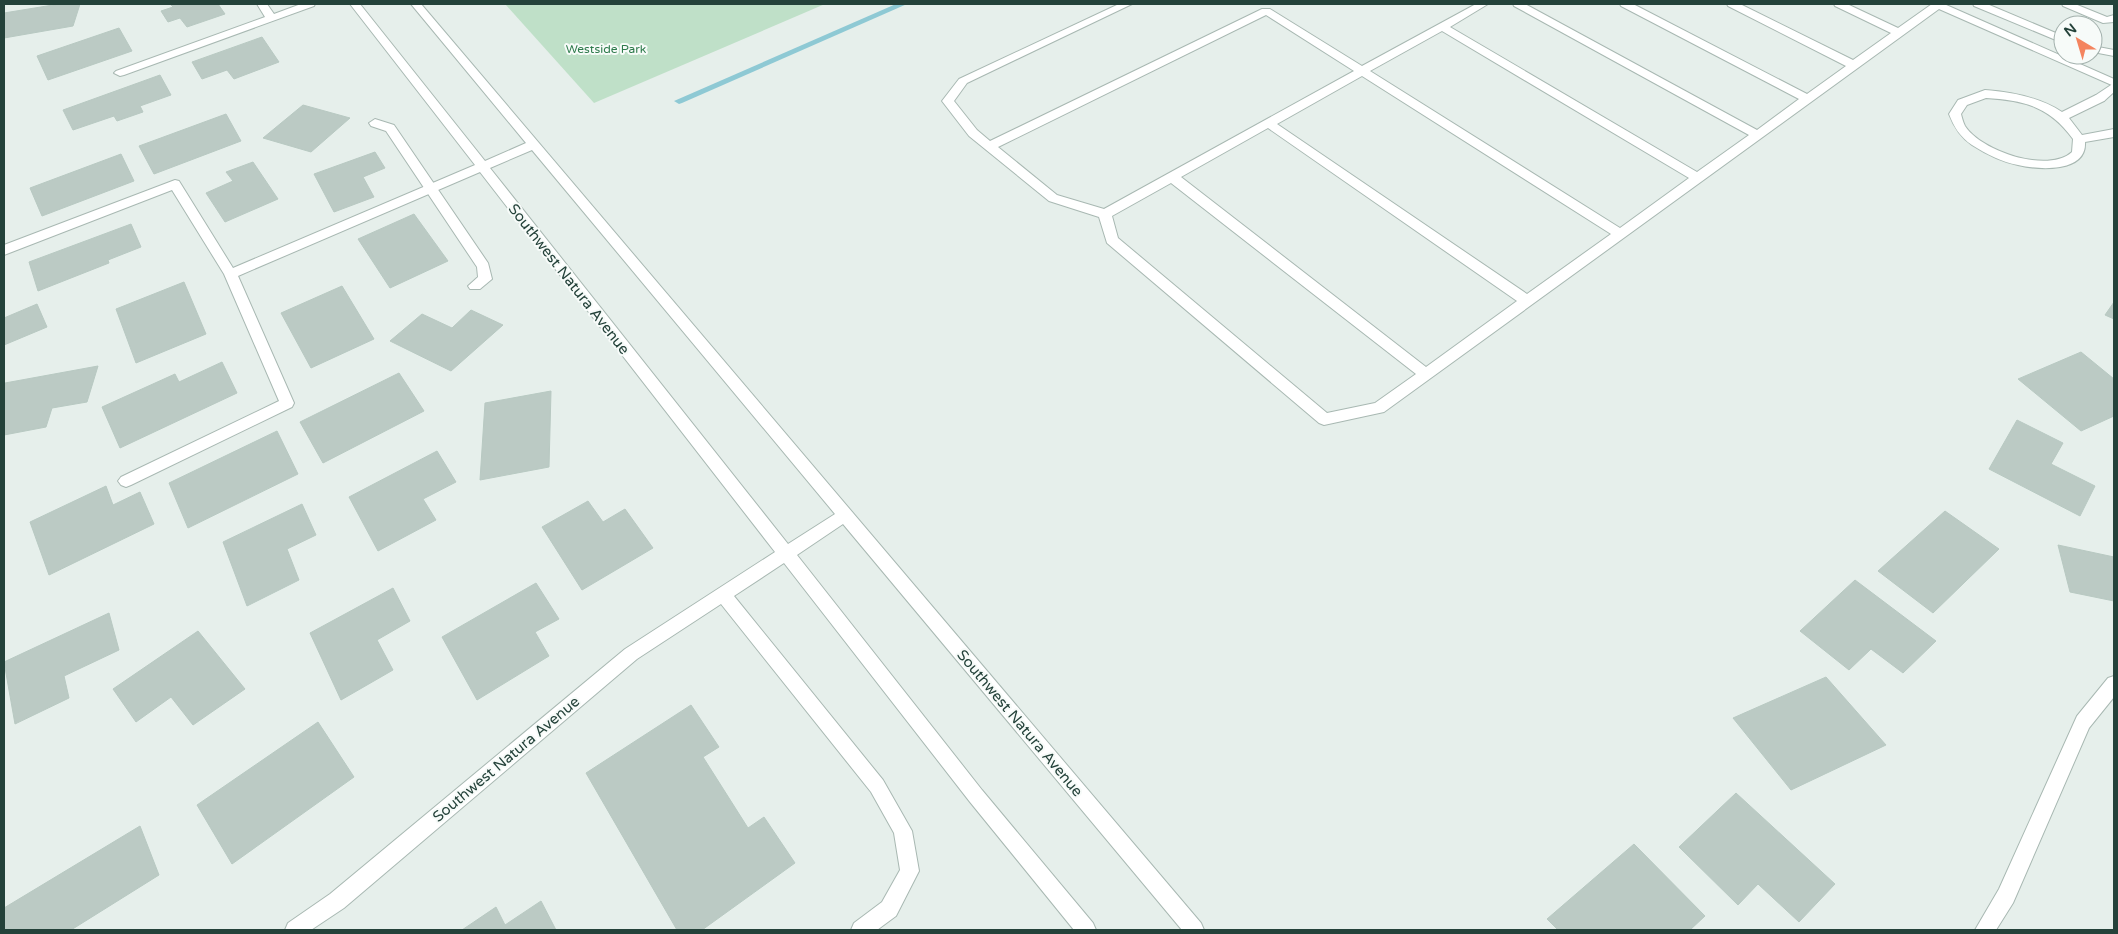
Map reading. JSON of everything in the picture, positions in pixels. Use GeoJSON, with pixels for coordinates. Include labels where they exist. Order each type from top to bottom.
{"type":"FeatureCollection","features":[{"type":"Feature","properties":{"kind":"street"},"geometry":{"type":"LineString","coordinates":[[262,4],[271,18]]}},
{"type":"Feature","properties":{"kind":"street"},"geometry":{"type":"LineString","coordinates":[[120,73],[310,4]]}},
{"type":"Feature","properties":{"kind":"street","name":"Southwest Natura Avenue"},"geometry":{"type":"LineString","coordinates":[[355,4],[976,796],[1086,930]]}},
{"type":"Feature","properties":{"kind":"street","name":"Southwest Natura Avenue"},"geometry":{"type":"LineString","coordinates":[[416,4],[1194,930]]}},
{"type":"Feature","properties":{"kind":"street"},"geometry":{"type":"LineString","coordinates":[[1127,4],[963,80],[948,102],[973,133],[1053,198],[1105,214],[1483,4]]}},
{"type":"Feature","properties":{"kind":"street"},"geometry":{"type":"LineString","coordinates":[[1518,4],[1757,135]]}},
{"type":"Feature","properties":{"kind":"street"},"geometry":{"type":"LineString","coordinates":[[1625,4],[1808,99]]}},
{"type":"Feature","properties":{"kind":"street"},"geometry":{"type":"LineString","coordinates":[[1732,4],[1854,65]]}},
{"type":"Feature","properties":{"kind":"street"},"geometry":{"type":"LineString","coordinates":[[1839,4],[1899,33]]}},
{"type":"Feature","properties":{"kind":"street"},"geometry":{"type":"LineString","coordinates":[[1105,214],[1112,240],[1324,419],[1379,408],[1939,4],[2114,83]]}},
{"type":"Feature","properties":{"kind":"street"},"geometry":{"type":"LineString","coordinates":[[1978,4],[2053,36]]}},
{"type":"Feature","properties":{"kind":"street"},"geometry":{"type":"LineString","coordinates":[[2067,4],[2107,21],[2114,18]]}},
{"type":"Feature","properties":{"kind":"street"},"geometry":{"type":"LineString","coordinates":[[990,146],[1266,12],[1620,234]]}},
{"type":"Feature","properties":{"kind":"street"},"geometry":{"type":"LineString","coordinates":[[1442,27],[1698,178]]}},
{"type":"Feature","properties":{"kind":"street"},"geometry":{"type":"LineString","coordinates":[[2061,117],[2100,98],[2114,87]]}},
{"type":"Feature","properties":{"kind":"street"},"geometry":{"type":"LineString","coordinates":[[1985,94],[2004,94],[2042,106],[2061,117],[2079,139],[2080,150],[2073,159],[2059,164],[2041,166],[1998,155],[1979,146],[1965,134],[1957,122],[1955,111],[1960,103],[1971,97],[1985,94]]}},
{"type":"Feature","properties":{"kind":"street"},"geometry":{"type":"LineString","coordinates":[[375,123],[390,128],[482,266],[485,279],[475,286]]}},
{"type":"Feature","properties":{"kind":"street"},"geometry":{"type":"LineString","coordinates":[[1268,123],[1527,301]]}},
{"type":"Feature","properties":{"kind":"street"},"geometry":{"type":"LineString","coordinates":[[2079,139],[2114,133]]}},
{"type":"Feature","properties":{"kind":"street"},"geometry":{"type":"LineString","coordinates":[[230,274],[535,144]]}},
{"type":"Feature","properties":{"kind":"street"},"geometry":{"type":"LineString","coordinates":[[1172,177],[1426,374]]}},
{"type":"Feature","properties":{"kind":"street"},"geometry":{"type":"LineString","coordinates":[[4,250],[175,184],[230,274],[287,403],[126,481]]}},
{"type":"Feature","properties":{"kind":"street","name":"Southwest Natura Avenue"},"geometry":{"type":"LineString","coordinates":[[295,930],[337,901],[631,654],[845,515]]}},
{"type":"Feature","properties":{"kind":"street"},"geometry":{"type":"LineString","coordinates":[[723,594],[877,786],[903,831],[910,871],[889,909],[861,930]]}},
{"type":"Feature","properties":{"kind":"street"},"geometry":{"type":"LineString","coordinates":[[1985,930],[2006,896],[2083,722],[2114,684]]}},
{"type":"Feature","properties":{"kind":"green space","name":"Westside Park"},"geometry":{"type":"Polygon","coordinates":[[[505,4],[825,4],[594,103],[505,4]]]}},
{"type":"Feature","properties":{"kind":"building"},"geometry":{"type":"Polygon","coordinates":[[[59,4],[80,4],[73,26],[4,38],[4,13],[59,4]]]}},
{"type":"Feature","properties":{"kind":"building"},"geometry":{"type":"Polygon","coordinates":[[[170,4],[218,4],[225,14],[187,27],[180,18],[168,22],[161,11],[173,7],[170,4]]]}},
{"type":"Feature","properties":{"kind":"building"},"geometry":{"type":"Polygon","coordinates":[[[119,28],[132,51],[48,80],[37,56],[119,28]]]}},
{"type":"Feature","properties":{"kind":"building"},"geometry":{"type":"Polygon","coordinates":[[[262,37],[279,62],[234,79],[227,70],[202,79],[192,62],[262,37]]]}},
{"type":"Feature","properties":{"kind":"building"},"geometry":{"type":"Polygon","coordinates":[[[160,75],[171,95],[140,106],[143,112],[117,121],[114,116],[73,130],[63,110],[160,75]]]}},
{"type":"Feature","properties":{"kind":"building"},"geometry":{"type":"Polygon","coordinates":[[[303,105],[350,118],[311,152],[263,138],[303,105]]]}},
{"type":"Feature","properties":{"kind":"building"},"geometry":{"type":"Polygon","coordinates":[[[226,114],[241,141],[154,174],[139,146],[226,114]]]}},
{"type":"Feature","properties":{"kind":"building"},"geometry":{"type":"Polygon","coordinates":[[[375,152],[385,168],[363,177],[374,197],[334,212],[314,174],[375,152]]]}},
{"type":"Feature","properties":{"kind":"building"},"geometry":{"type":"Polygon","coordinates":[[[121,154],[134,181],[42,216],[30,188],[121,154]]]}},
{"type":"Feature","properties":{"kind":"building"},"geometry":{"type":"Polygon","coordinates":[[[253,162],[278,199],[225,222],[206,193],[233,181],[226,172],[253,162]]]}},
{"type":"Feature","properties":{"kind":"building"},"geometry":{"type":"Polygon","coordinates":[[[414,214],[448,261],[390,288],[358,239],[414,214]]]}},
{"type":"Feature","properties":{"kind":"building"},"geometry":{"type":"Polygon","coordinates":[[[131,224],[141,247],[108,260],[109,263],[38,291],[29,262],[131,224]]]}},
{"type":"Feature","properties":{"kind":"building"},"geometry":{"type":"Polygon","coordinates":[[[184,282],[206,334],[136,363],[116,309],[184,282]]]}},
{"type":"Feature","properties":{"kind":"building"},"geometry":{"type":"Polygon","coordinates":[[[342,286],[374,339],[311,368],[281,313],[342,286]]]}},
{"type":"Feature","properties":{"kind":"building"},"geometry":{"type":"Polygon","coordinates":[[[2114,302],[2114,319],[2105,315],[2114,302]]]}},
{"type":"Feature","properties":{"kind":"building"},"geometry":{"type":"Polygon","coordinates":[[[37,304],[47,327],[4,345],[4,318],[37,304]]]}},
{"type":"Feature","properties":{"kind":"building"},"geometry":{"type":"Polygon","coordinates":[[[471,310],[503,325],[451,371],[390,341],[422,314],[452,328],[471,310]]]}},
{"type":"Feature","properties":{"kind":"building"},"geometry":{"type":"Polygon","coordinates":[[[2081,352],[2114,379],[2114,416],[2081,431],[2018,379],[2081,352]]]}},
{"type":"Feature","properties":{"kind":"building"},"geometry":{"type":"Polygon","coordinates":[[[222,362],[237,393],[120,448],[102,407],[175,374],[179,382],[222,362]]]}},
{"type":"Feature","properties":{"kind":"building"},"geometry":{"type":"Polygon","coordinates":[[[98,366],[87,402],[52,408],[46,427],[4,435],[5,383],[98,366]]]}},
{"type":"Feature","properties":{"kind":"building"},"geometry":{"type":"Polygon","coordinates":[[[399,373],[424,411],[323,463],[300,422],[399,373]]]}},
{"type":"Feature","properties":{"kind":"building"},"geometry":{"type":"Polygon","coordinates":[[[551,391],[549,467],[480,480],[485,403],[551,391]]]}},
{"type":"Feature","properties":{"kind":"building"},"geometry":{"type":"Polygon","coordinates":[[[2017,420],[2063,443],[2051,464],[2095,486],[2080,516],[1989,469],[2017,420]]]}},
{"type":"Feature","properties":{"kind":"building"},"geometry":{"type":"Polygon","coordinates":[[[277,431],[298,474],[188,528],[169,483],[277,431]]]}},
{"type":"Feature","properties":{"kind":"building"},"geometry":{"type":"Polygon","coordinates":[[[437,451],[456,482],[423,499],[436,520],[378,551],[349,497],[437,451]]]}},
{"type":"Feature","properties":{"kind":"building"},"geometry":{"type":"Polygon","coordinates":[[[106,486],[113,505],[140,492],[154,524],[49,575],[30,522],[106,486]]]}},
{"type":"Feature","properties":{"kind":"building"},"geometry":{"type":"Polygon","coordinates":[[[588,501],[603,522],[625,509],[653,548],[582,590],[542,527],[588,501]]]}},
{"type":"Feature","properties":{"kind":"building"},"geometry":{"type":"Polygon","coordinates":[[[302,504],[316,535],[287,549],[299,580],[247,606],[223,542],[302,504]]]}},
{"type":"Feature","properties":{"kind":"building"},"geometry":{"type":"Polygon","coordinates":[[[1945,511],[1999,549],[1933,613],[1878,571],[1945,511]]]}},
{"type":"Feature","properties":{"kind":"building"},"geometry":{"type":"Polygon","coordinates":[[[2058,545],[2114,557],[2114,601],[2070,592],[2058,545]]]}},
{"type":"Feature","properties":{"kind":"building"},"geometry":{"type":"Polygon","coordinates":[[[1855,580],[1936,641],[1903,673],[1871,649],[1849,670],[1800,631],[1855,580]]]}},
{"type":"Feature","properties":{"kind":"building"},"geometry":{"type":"Polygon","coordinates":[[[536,583],[559,619],[535,632],[549,656],[477,700],[442,637],[536,583]]]}},
{"type":"Feature","properties":{"kind":"building"},"geometry":{"type":"Polygon","coordinates":[[[393,588],[410,621],[377,640],[393,670],[341,700],[310,633],[393,588]]]}},
{"type":"Feature","properties":{"kind":"building"},"geometry":{"type":"Polygon","coordinates":[[[109,613],[119,650],[64,676],[69,698],[15,724],[4,662],[109,613]]]}},
{"type":"Feature","properties":{"kind":"building"},"geometry":{"type":"Polygon","coordinates":[[[198,631],[245,689],[193,725],[171,697],[136,722],[113,689],[198,631]]]}},
{"type":"Feature","properties":{"kind":"building"},"geometry":{"type":"Polygon","coordinates":[[[1826,677],[1886,745],[1791,790],[1733,718],[1826,677]]]}},
{"type":"Feature","properties":{"kind":"building"},"geometry":{"type":"Polygon","coordinates":[[[691,705],[719,747],[703,757],[748,828],[764,817],[795,863],[702,930],[677,930],[586,773],[691,705]]]}},
{"type":"Feature","properties":{"kind":"building"},"geometry":{"type":"Polygon","coordinates":[[[318,722],[354,777],[232,864],[197,805],[318,722]]]}},
{"type":"Feature","properties":{"kind":"building"},"geometry":{"type":"Polygon","coordinates":[[[1736,793],[1835,884],[1799,922],[1758,884],[1738,905],[1679,847],[1736,793]]]}},
{"type":"Feature","properties":{"kind":"building"},"geometry":{"type":"Polygon","coordinates":[[[140,826],[159,875],[71,930],[4,930],[4,908],[140,826]]]}},
{"type":"Feature","properties":{"kind":"building"},"geometry":{"type":"Polygon","coordinates":[[[1634,844],[1705,916],[1690,930],[1558,930],[1547,919],[1634,844]]]}},
{"type":"Feature","properties":{"kind":"building"},"geometry":{"type":"Polygon","coordinates":[[[541,901],[556,930],[462,930],[496,907],[505,925],[541,901]]]}},
{"type":"Feature","properties":{"kind":"waterway"},"geometry":{"type":"LineString","coordinates":[[679,101],[903,4]]}}]}
